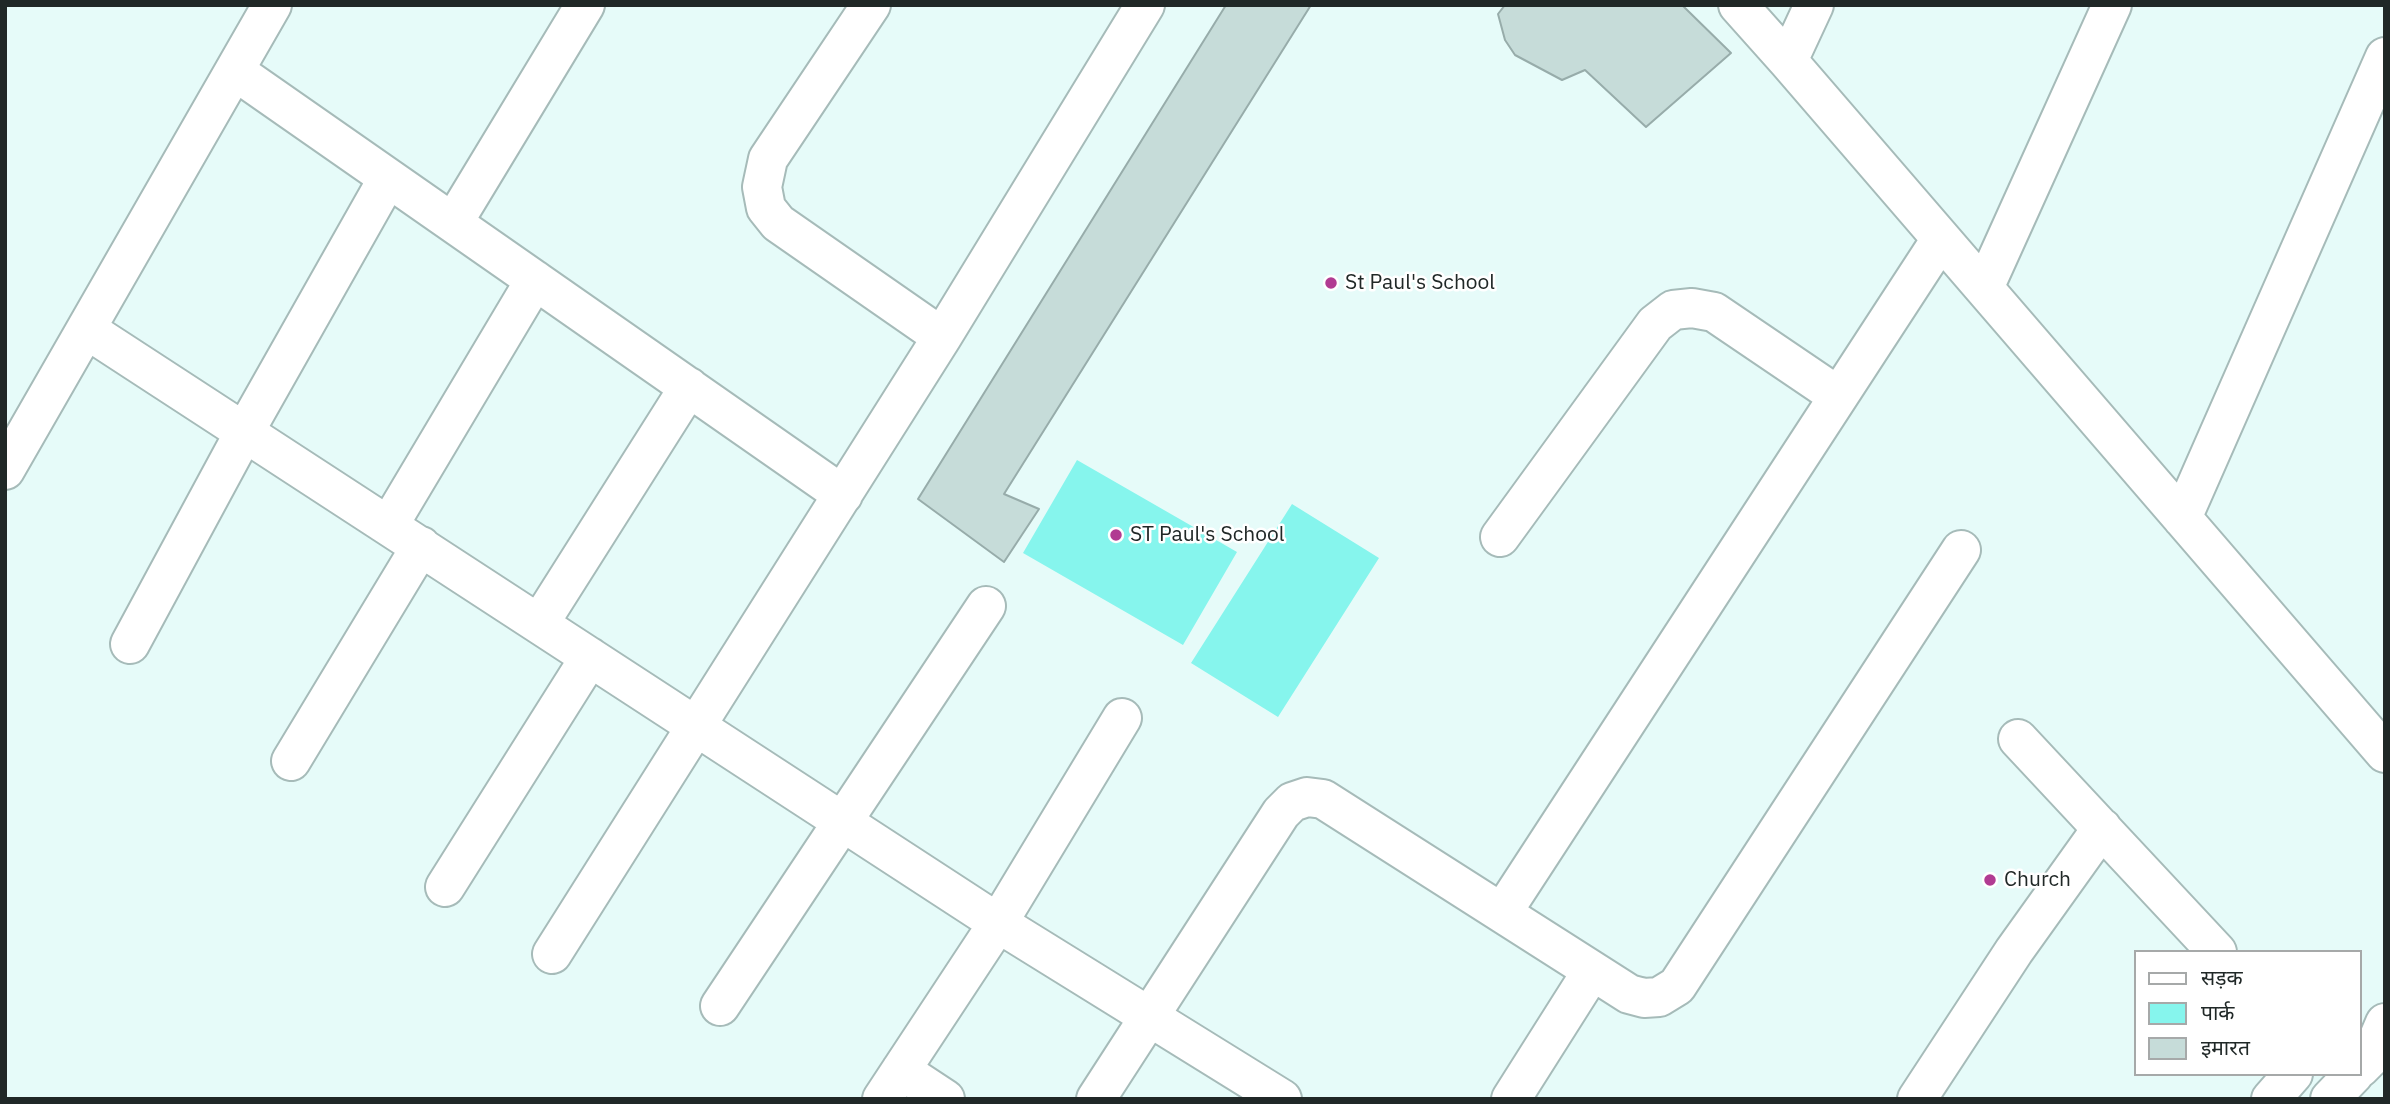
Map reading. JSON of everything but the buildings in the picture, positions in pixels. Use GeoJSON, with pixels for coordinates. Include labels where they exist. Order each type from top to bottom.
{"type":"FeatureCollection","features":[{"type":"Feature","properties":{"kind":"street"},"geometry":{"type":"LineString","coordinates":[[5,470],[272,5]]}},
{"type":"Feature","properties":{"kind":"street"},"geometry":{"type":"LineString","coordinates":[[453,223],[585,5]]}},
{"type":"Feature","properties":{"kind":"street"},"geometry":{"type":"LineString","coordinates":[[871,5],[768,159],[762,187],[766,208],[778,223],[942,337]]}},
{"type":"Feature","properties":{"kind":"street"},"geometry":{"type":"LineString","coordinates":[[552,954],[942,337],[1145,5]]}},
{"type":"Feature","properties":{"kind":"street"},"geometry":{"type":"LineString","coordinates":[[1738,5],[2385,753]]}},
{"type":"Feature","properties":{"kind":"street"},"geometry":{"type":"LineString","coordinates":[[1788,61],[1814,5]]}},
{"type":"Feature","properties":{"kind":"street"},"geometry":{"type":"LineString","coordinates":[[1984,288],[2112,5]]}},
{"type":"Feature","properties":{"kind":"street"},"geometry":{"type":"LineString","coordinates":[[2182,518],[2385,57]]}},
{"type":"Feature","properties":{"kind":"street"},"geometry":{"type":"LineString","coordinates":[[235,71],[843,495]]}},
{"type":"Feature","properties":{"kind":"street"},"geometry":{"type":"LineString","coordinates":[[130,644],[245,431],[388,178]]}},
{"type":"Feature","properties":{"kind":"street"},"geometry":{"type":"LineString","coordinates":[[1502,913],[1941,239]]}},
{"type":"Feature","properties":{"kind":"street"},"geometry":{"type":"LineString","coordinates":[[389,525],[535,280]]}},
{"type":"Feature","properties":{"kind":"street"},"geometry":{"type":"LineString","coordinates":[[1500,537],[1655,324],[1673,310],[1692,308],[1714,312],[1838,397]]}},
{"type":"Feature","properties":{"kind":"street"},"geometry":{"type":"LineString","coordinates":[[86,329],[841,822],[1282,1099]]}},
{"type":"Feature","properties":{"kind":"street"},"geometry":{"type":"LineString","coordinates":[[539,624],[689,387]]}},
{"type":"Feature","properties":{"kind":"street"},"geometry":{"type":"LineString","coordinates":[[291,761],[421,546]]}},
{"type":"Feature","properties":{"kind":"street"},"geometry":{"type":"LineString","coordinates":[[1096,1099],[1280,813],[1292,802],[1307,797],[1323,799],[1629,994],[1644,998],[1659,997],[1676,986],[1961,550]]}},
{"type":"Feature","properties":{"kind":"street"},"geometry":{"type":"LineString","coordinates":[[720,1006],[986,606]]}},
{"type":"Feature","properties":{"kind":"street"},"geometry":{"type":"LineString","coordinates":[[445,887],[590,657]]}},
{"type":"Feature","properties":{"kind":"street"},"geometry":{"type":"LineString","coordinates":[[945,1099],[892,1084],[998,923],[1122,718]]}},
{"type":"Feature","properties":{"kind":"street"},"geometry":{"type":"LineString","coordinates":[[2018,739],[2215,950]]}},
{"type":"Feature","properties":{"kind":"street"},"geometry":{"type":"LineString","coordinates":[[1917,1099],[2014,951],[2102,828]]}},
{"type":"Feature","properties":{"kind":"street"},"geometry":{"type":"LineString","coordinates":[[1511,1099],[1592,971]]}},
{"type":"Feature","properties":{"kind":"street"},"geometry":{"type":"LineString","coordinates":[[2362,1026],[2385,1022]]}},
{"type":"Feature","properties":{"kind":"street"},"geometry":{"type":"LineString","coordinates":[[2362,1066],[2370,1058],[2385,1022]]}},
{"type":"Feature","properties":{"kind":"street"},"geometry":{"type":"LineString","coordinates":[[2271,1099],[2291,1076]]}},
{"type":"Feature","properties":{"kind":"green space"},"geometry":{"type":"Polygon","coordinates":[[[1077,460],[1237,552],[1183,645],[1023,553],[1077,460]]]}},
{"type":"Feature","properties":{"kind":"green space"},"geometry":{"type":"Polygon","coordinates":[[[1292,504],[1379,558],[1278,717],[1191,663],[1292,504]]]}},
{"type":"Feature","properties":{"kind":"place","name":"St Paul's School"},"geometry":{"type":"Point","coordinates":[1331,283]}},
{"type":"Feature","properties":{"kind":"place","name":"ST Paul's School"},"geometry":{"type":"Point","coordinates":[1116,535]}},
{"type":"Feature","properties":{"kind":"place","name":"Church"},"geometry":{"type":"Point","coordinates":[1990,880]}}]}
